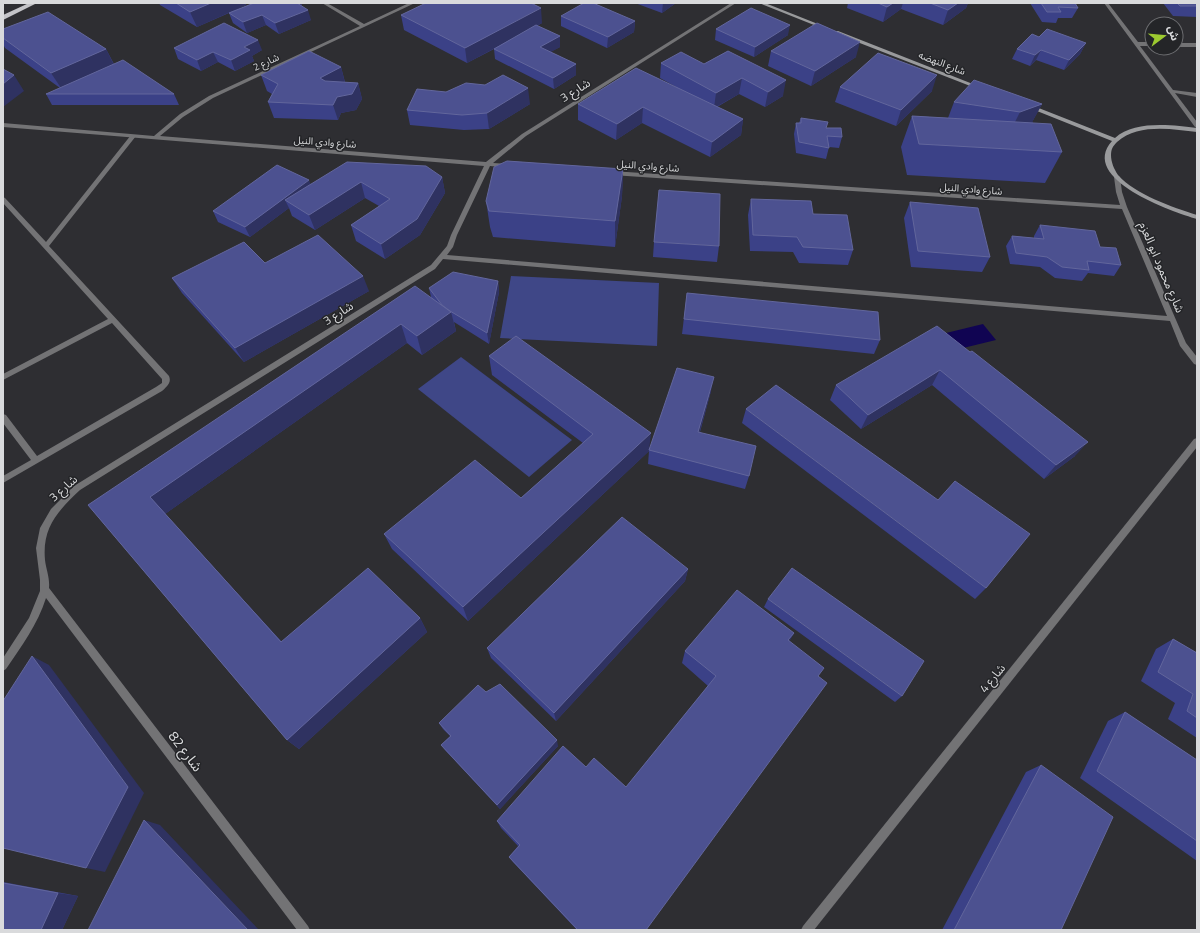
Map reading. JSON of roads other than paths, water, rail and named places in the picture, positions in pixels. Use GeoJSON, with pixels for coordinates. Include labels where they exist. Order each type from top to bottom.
{"type":"FeatureCollection","features":[{"type":"Feature","properties":{"kind":"highway"},"geometry":{"type":"LineString","coordinates":[[3,18],[34,3]]}},
{"type":"Feature","properties":{"kind":"main road","name":"شارع النهضه"},"geometry":{"type":"LineString","coordinates":[[761,3],[983,88]]}},
{"type":"Feature","properties":{"kind":"main road"},"geometry":{"type":"LineString","coordinates":[[1020,103],[1116,140]]}},
{"type":"Feature","properties":{"kind":"main road"},"geometry":{"type":"LineString","coordinates":[[1197,130],[1175,127],[1150,127],[1130,132],[1116,140],[1108,150],[1108,163],[1117,177],[1138,193],[1167,207],[1197,217]]}},
{"type":"Feature","properties":{"kind":"street"},"geometry":{"type":"LineString","coordinates":[[324,3],[364,26]]}},
{"type":"Feature","properties":{"kind":"street","name":"شارع 2"},"geometry":{"type":"LineString","coordinates":[[155,138],[170,123],[211,97],[413,3]]}},
{"type":"Feature","properties":{"kind":"street","name":"شارع 3"},"geometry":{"type":"LineString","coordinates":[[3,666],[32,622],[45,589],[39,546],[44,525],[58,505],[77,488],[433,267],[450,247],[454,235],[488,164],[524,136],[734,3]]}},
{"type":"Feature","properties":{"kind":"street"},"geometry":{"type":"LineString","coordinates":[[1106,3],[1197,126]]}},
{"type":"Feature","properties":{"kind":"street"},"geometry":{"type":"LineString","coordinates":[[1137,44],[1144,44]]}},
{"type":"Feature","properties":{"kind":"street"},"geometry":{"type":"LineString","coordinates":[[1184,45],[1197,45]]}},
{"type":"Feature","properties":{"kind":"street"},"geometry":{"type":"LineString","coordinates":[[1172,91],[1197,95]]}},
{"type":"Feature","properties":{"kind":"street","name":"شارع وادي النيل"},"geometry":{"type":"LineString","coordinates":[[3,125],[520,166]]}},
{"type":"Feature","properties":{"kind":"street"},"geometry":{"type":"LineString","coordinates":[[46,246],[133,136]]}},
{"type":"Feature","properties":{"kind":"street","name":"شارع وادي النيل"},"geometry":{"type":"LineString","coordinates":[[606,172],[1124,207]]}},
{"type":"Feature","properties":{"kind":"street","name":"شارع محمود ابو العزم"},"geometry":{"type":"LineString","coordinates":[[1117,177],[1119,192],[1124,207],[1183,344],[1197,362]]}},
{"type":"Feature","properties":{"kind":"street"},"geometry":{"type":"LineString","coordinates":[[3,199],[166,378],[165,384],[159,389],[3,480]]}},
{"type":"Feature","properties":{"kind":"street"},"geometry":{"type":"LineString","coordinates":[[443,257],[1173,319]]}},
{"type":"Feature","properties":{"kind":"street"},"geometry":{"type":"LineString","coordinates":[[3,377],[113,319]]}},
{"type":"Feature","properties":{"kind":"street"},"geometry":{"type":"LineString","coordinates":[[3,417],[36,461]]}},
{"type":"Feature","properties":{"kind":"street","name":"شارع 4"},"geometry":{"type":"LineString","coordinates":[[807,930],[1197,441]]}},
{"type":"Feature","properties":{"kind":"street","name":"شارع 82"},"geometry":{"type":"LineString","coordinates":[[45,589],[304,930]]}}]}
